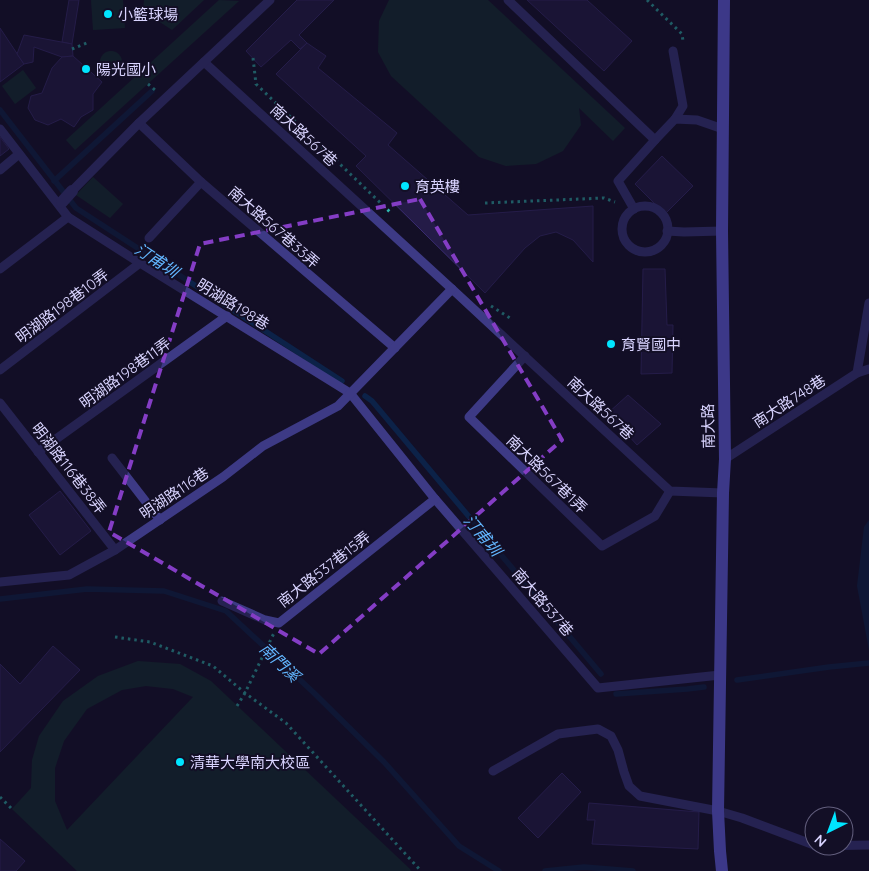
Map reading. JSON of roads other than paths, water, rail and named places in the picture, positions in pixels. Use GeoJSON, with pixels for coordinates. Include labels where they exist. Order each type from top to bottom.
{"type":"FeatureCollection","features":[{"type":"Feature","properties":{"kind":"main road","name":"南大路"},"geometry":{"type":"LineString","coordinates":[[722,871],[718,811],[725,459],[722,231],[724,0]]}},
{"type":"Feature","properties":{"kind":"street"},"geometry":{"type":"LineString","coordinates":[[62,202],[72,191]]}},
{"type":"Feature","properties":{"kind":"lane"},"geometry":{"type":"LineString","coordinates":[[72,191],[139,123],[270,0]]}},
{"type":"Feature","properties":{"kind":"lane"},"geometry":{"type":"LineString","coordinates":[[508,0],[655,140]]}},
{"type":"Feature","properties":{"kind":"lane"},"geometry":{"type":"LineString","coordinates":[[634,209],[618,181],[675,119],[683,106],[673,51]]}},
{"type":"Feature","properties":{"kind":"lane","name":"南大路567巷"},"geometry":{"type":"LineString","coordinates":[[204,62],[452,288],[670,491]]}},
{"type":"Feature","properties":{"kind":"lane"},"geometry":{"type":"LineString","coordinates":[[675,119],[697,120],[723,129]]}},
{"type":"Feature","properties":{"kind":"lane","name":"南大路567巷33弄"},"geometry":{"type":"LineString","coordinates":[[139,123],[201,182],[394,348]]}},
{"type":"Feature","properties":{"kind":"lane","name":"明湖路198巷"},"geometry":{"type":"LineString","coordinates":[[0,129],[68,217],[350,393]]}},
{"type":"Feature","properties":{"kind":"lane"},"geometry":{"type":"LineString","coordinates":[[0,170],[19,154]]}},
{"type":"Feature","properties":{"kind":"lane"},"geometry":{"type":"LineString","coordinates":[[149,238],[201,182]]}},
{"type":"Feature","properties":{"kind":"lane"},"geometry":{"type":"LineString","coordinates":[[647,206],[660,212],[667,224],[668,231],[658,248],[644,252],[626,242],[622,228],[628,214],[634,209],[647,206]]}},
{"type":"Feature","properties":{"kind":"lane"},"geometry":{"type":"LineString","coordinates":[[0,269],[68,217]]}},
{"type":"Feature","properties":{"kind":"lane"},"geometry":{"type":"LineString","coordinates":[[668,231],[722,231]]}},
{"type":"Feature","properties":{"kind":"lane","name":"明湖路198巷10弄"},"geometry":{"type":"LineString","coordinates":[[0,370],[140,263]]}},
{"type":"Feature","properties":{"kind":"lane"},"geometry":{"type":"LineString","coordinates":[[350,393],[452,288]]}},
{"type":"Feature","properties":{"kind":"lane"},"geometry":{"type":"LineString","coordinates":[[857,373],[869,304]]}},
{"type":"Feature","properties":{"kind":"lane","name":"明湖路198巷11弄"},"geometry":{"type":"LineString","coordinates":[[38,452],[227,316]]}},
{"type":"Feature","properties":{"kind":"lane","name":"南大路567巷1弄"},"geometry":{"type":"LineString","coordinates":[[525,356],[469,417],[602,546],[655,516],[670,491]]}},
{"type":"Feature","properties":{"kind":"lane","name":"南大路748巷"},"geometry":{"type":"LineString","coordinates":[[725,459],[857,373],[869,369]]}},
{"type":"Feature","properties":{"kind":"lane","name":"南大路537巷"},"geometry":{"type":"LineString","coordinates":[[350,393],[435,499],[598,688],[720,675]]}},
{"type":"Feature","properties":{"kind":"lane","name":"明湖路116巷"},"geometry":{"type":"LineString","coordinates":[[0,582],[69,575],[115,550],[223,477],[263,446],[338,406],[350,393]]}},
{"type":"Feature","properties":{"kind":"lane","name":"明湖路116巷38弄"},"geometry":{"type":"LineString","coordinates":[[0,403],[115,550]]}},
{"type":"Feature","properties":{"kind":"lane"},"geometry":{"type":"LineString","coordinates":[[112,458],[160,520]]}},
{"type":"Feature","properties":{"kind":"lane"},"geometry":{"type":"LineString","coordinates":[[670,491],[723,493]]}},
{"type":"Feature","properties":{"kind":"lane","name":"南大路537巷15弄"},"geometry":{"type":"LineString","coordinates":[[222,601],[265,620],[279,623],[435,499]]}},
{"type":"Feature","properties":{"kind":"lane"},"geometry":{"type":"LineString","coordinates":[[493,771],[558,734],[598,729],[611,736],[618,750],[629,786],[640,796],[718,811],[804,842]]}},
{"type":"Feature","properties":{"kind":"lane"},"geometry":{"type":"LineString","coordinates":[[854,846],[868,846]]}},
{"type":"Feature","properties":{"kind":"water"},"geometry":{"type":"Polygon","coordinates":[[[869,520],[869,650],[857,586],[864,527],[869,520]]]}},
{"type":"Feature","properties":{"kind":"waterway"},"geometry":{"type":"LineString","coordinates":[[54,181],[152,91]]}},
{"type":"Feature","properties":{"kind":"waterway","name":"汀甫圳"},"geometry":{"type":"LineString","coordinates":[[0,110],[76,208],[342,381]]}},
{"type":"Feature","properties":{"kind":"waterway","name":"汀甫圳"},"geometry":{"type":"LineString","coordinates":[[365,396],[372,401],[601,674]]}},
{"type":"Feature","properties":{"kind":"waterway","name":"南門溪"},"geometry":{"type":"LineString","coordinates":[[0,599],[87,589],[164,591],[226,611],[313,692],[384,762],[459,846],[499,871]]}},
{"type":"Feature","properties":{"kind":"waterway","name":"汀甫圳"},"geometry":{"type":"LineString","coordinates":[[737,680],[869,663]]}},
{"type":"Feature","properties":{"kind":"waterway","name":"汀甫圳"},"geometry":{"type":"LineString","coordinates":[[616,694],[704,687]]}},
{"type":"Feature","properties":{"kind":"waterway","name":"南門溪"},"geometry":{"type":"LineString","coordinates":[[545,871],[584,867],[633,871]]}},
{"type":"Feature","properties":{"kind":"place","name":"小籃球場"},"geometry":{"type":"Point","coordinates":[108,14]}},
{"type":"Feature","properties":{"kind":"place","name":"陽光國小"},"geometry":{"type":"Point","coordinates":[86,69]}},
{"type":"Feature","properties":{"kind":"place","name":"育英樓"},"geometry":{"type":"Point","coordinates":[405,186]}},
{"type":"Feature","properties":{"kind":"place","name":"育賢國中"},"geometry":{"type":"Point","coordinates":[611,344]}},
{"type":"Feature","properties":{"kind":"place","name":"清華大學南大校區"},"geometry":{"type":"Point","coordinates":[180,762]}}]}
